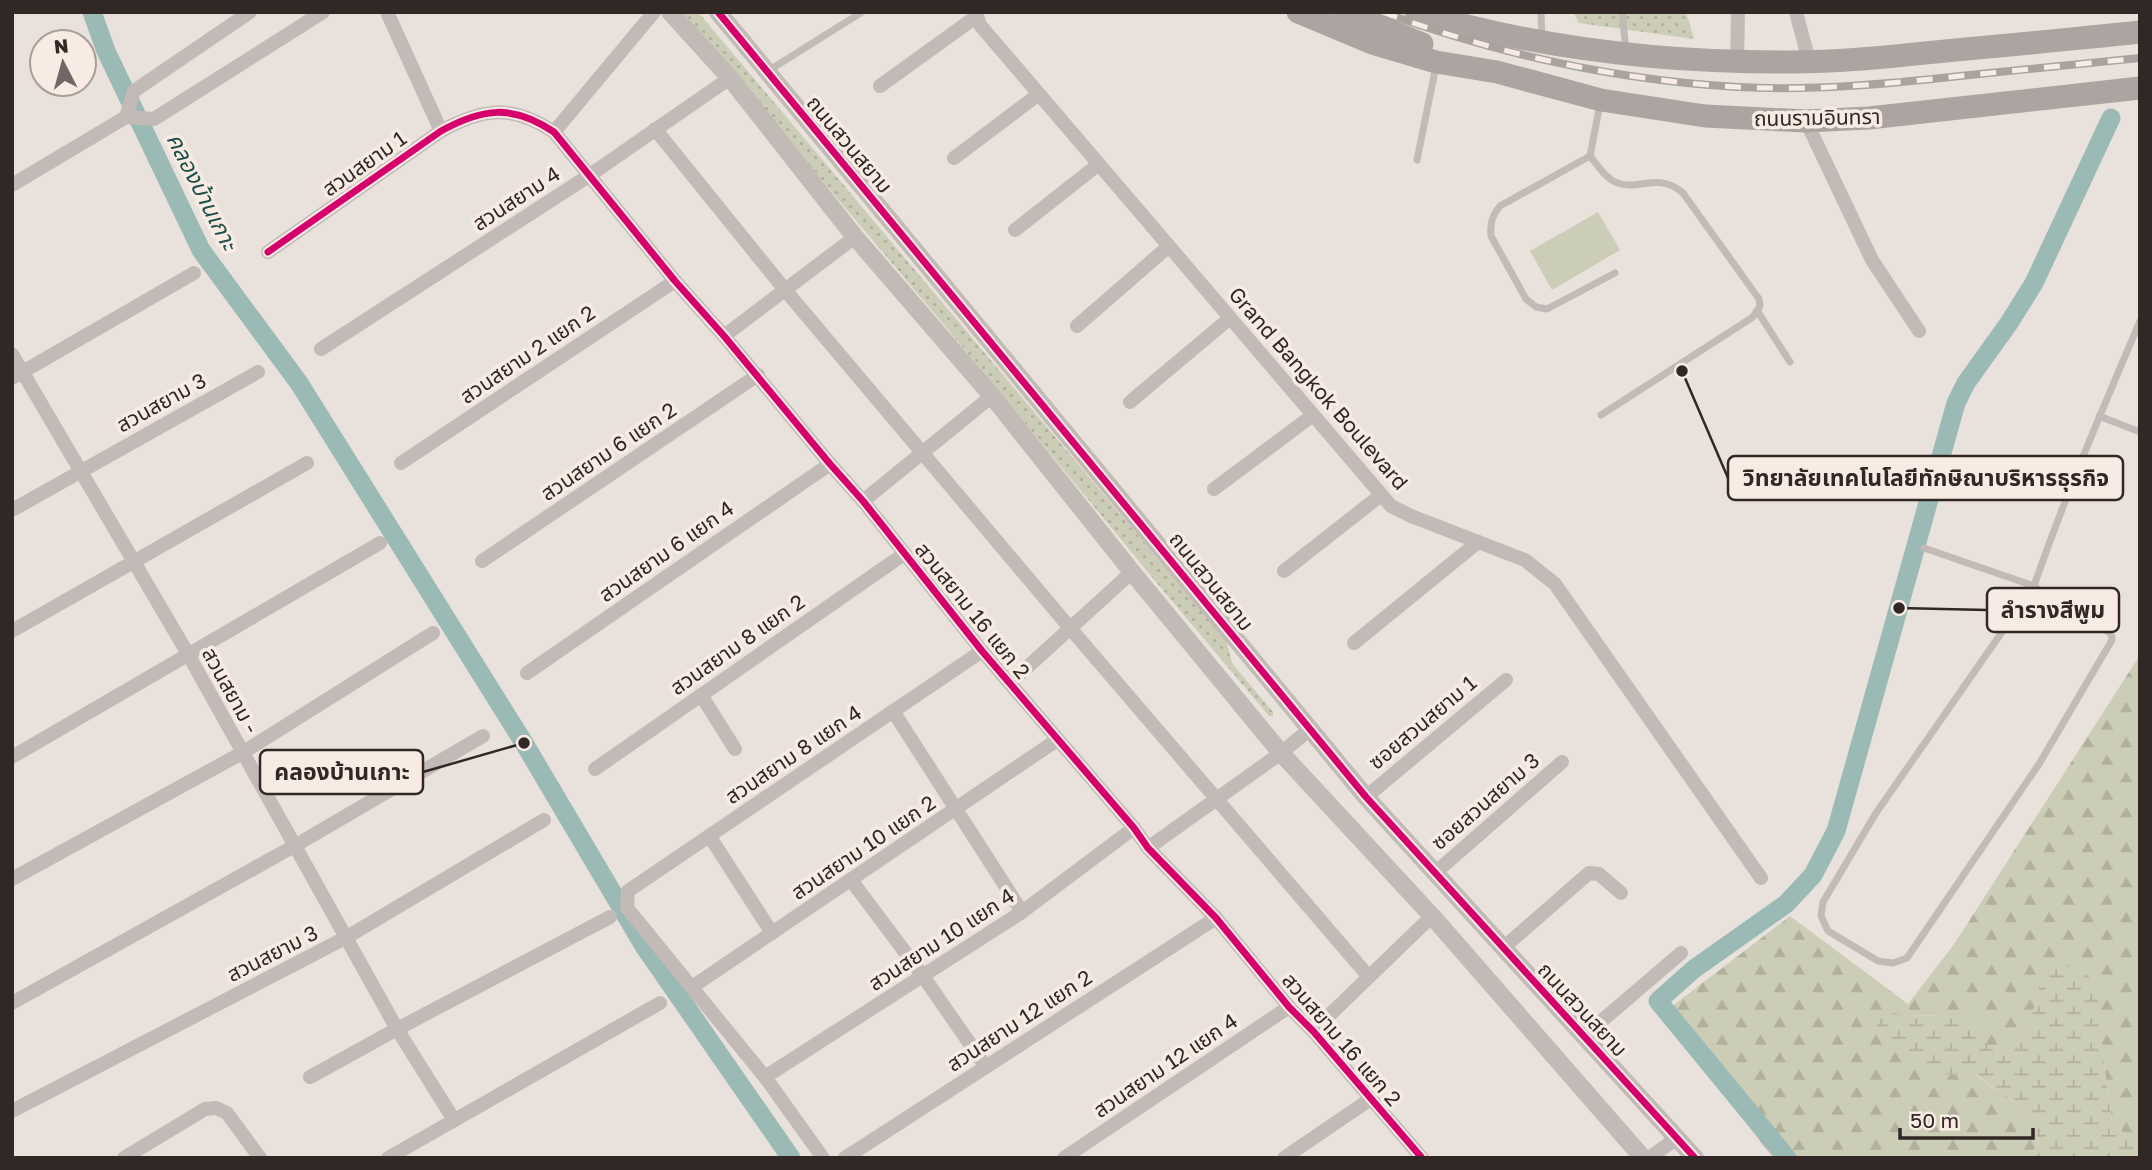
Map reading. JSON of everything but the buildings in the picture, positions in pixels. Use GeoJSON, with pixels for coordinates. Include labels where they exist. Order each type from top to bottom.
{"type":"FeatureCollection","features":[{"type":"Feature","properties":{"kind":"highway","name":"ถนนรามอินทรา"},"geometry":{"type":"LineString","coordinates":[[1298,12],[1372,43],[1437,62],[1497,72],[1601,100],[1705,116],[1806,121],[1869,118],[2140,88]]}},
{"type":"Feature","properties":{"kind":"highway"},"geometry":{"type":"LineString","coordinates":[[1416,12],[1453,23],[1542,42],[1626,54],[1737,62],[1870,58],[2140,32]]}},
{"type":"Feature","properties":{"kind":"highway"},"geometry":{"type":"LineString","coordinates":[[1456,12],[1500,33]]}},
{"type":"Feature","properties":{"kind":"highway","name":"ถนนรามอินทรา"},"geometry":{"type":"LineString","coordinates":[[1351,15],[1497,72]]}},
{"type":"Feature","properties":{"kind":"street"},"geometry":{"type":"LineString","coordinates":[[126,116],[134,91],[250,12]]}},
{"type":"Feature","properties":{"kind":"street"},"geometry":{"type":"LineString","coordinates":[[12,185],[126,116],[154,119],[323,12]]}},
{"type":"Feature","properties":{"kind":"street"},"geometry":{"type":"LineString","coordinates":[[387,12],[440,131]]}},
{"type":"Feature","properties":{"kind":"street"},"geometry":{"type":"LineString","coordinates":[[554,132],[654,12]]}},
{"type":"Feature","properties":{"kind":"street"},"geometry":{"type":"LineString","coordinates":[[670,12],[730,78],[855,237],[992,396],[1281,753],[1432,916],[1643,1158]]}},
{"type":"Feature","properties":{"kind":"street","name":"ถนนสวนสยาม"},"geometry":{"type":"LineString","coordinates":[[718,12],[1366,797],[1695,1158]]}},
{"type":"Feature","properties":{"kind":"street"},"geometry":{"type":"LineString","coordinates":[[1737,62],[1738,12]]}},
{"type":"Feature","properties":{"kind":"street"},"geometry":{"type":"LineString","coordinates":[[1796,12],[1809,61]]}},
{"type":"Feature","properties":{"kind":"street"},"geometry":{"type":"LineString","coordinates":[[880,86],[976,14]]}},
{"type":"Feature","properties":{"kind":"street","name":"Grand Bangkok Boulevard"},"geometry":{"type":"LineString","coordinates":[[976,14],[980,25],[1391,506],[1525,560],[1555,584],[1761,878]]}},
{"type":"Feature","properties":{"kind":"street","name":"สวนสยาม 4"},"geometry":{"type":"LineString","coordinates":[[321,349],[590,175],[730,78]]}},
{"type":"Feature","properties":{"kind":"street"},"geometry":{"type":"LineString","coordinates":[[954,158],[1039,94]]}},
{"type":"Feature","properties":{"kind":"street","name":"สวนสยาม 1"},"geometry":{"type":"LineString","coordinates":[[268,253],[440,131],[463,119],[485,113]]}},
{"type":"Feature","properties":{"kind":"street","name":"สวนสยาม 16 แยก 2"},"geometry":{"type":"LineString","coordinates":[[485,113],[511,113],[536,120],[554,132],[675,281],[863,501],[982,651],[1148,848],[1216,918],[1289,1007],[1313,1031],[1422,1158]]}},
{"type":"Feature","properties":{"kind":"street"},"geometry":{"type":"LineString","coordinates":[[1806,121],[1872,260],[1919,331]]}},
{"type":"Feature","properties":{"kind":"street"},"geometry":{"type":"LineString","coordinates":[[655,130],[786,291],[1368,977]]}},
{"type":"Feature","properties":{"kind":"street"},"geometry":{"type":"LineString","coordinates":[[1015,230],[1099,164]]}},
{"type":"Feature","properties":{"kind":"street"},"geometry":{"type":"LineString","coordinates":[[724,336],[855,237]]}},
{"type":"Feature","properties":{"kind":"street"},"geometry":{"type":"LineString","coordinates":[[1077,326],[1169,246]]}},
{"type":"Feature","properties":{"kind":"street"},"geometry":{"type":"LineString","coordinates":[[18,376],[194,273]]}},
{"type":"Feature","properties":{"kind":"street","name":"สวนสยาม 2 แยก 2"},"geometry":{"type":"LineString","coordinates":[[401,463],[675,281]]}},
{"type":"Feature","properties":{"kind":"street"},"geometry":{"type":"LineString","coordinates":[[1130,401],[1230,318]]}},
{"type":"Feature","properties":{"kind":"street","name":"สวนสยาม -"},"geometry":{"type":"LineString","coordinates":[[12,354],[18,376],[80,472],[188,654],[397,1029],[454,1120]]}},
{"type":"Feature","properties":{"kind":"street","name":"สวนสยาม 3"},"geometry":{"type":"LineString","coordinates":[[12,510],[258,372]]}},
{"type":"Feature","properties":{"kind":"street","name":"สวนสยาม 6 แยก 2"},"geometry":{"type":"LineString","coordinates":[[482,561],[758,376]]}},
{"type":"Feature","properties":{"kind":"street"},"geometry":{"type":"LineString","coordinates":[[863,501],[992,396]]}},
{"type":"Feature","properties":{"kind":"street"},"geometry":{"type":"LineString","coordinates":[[1214,489],[1313,415]]}},
{"type":"Feature","properties":{"kind":"street"},"geometry":{"type":"LineString","coordinates":[[12,631],[307,463]]}},
{"type":"Feature","properties":{"kind":"street","name":"สวนสยาม 6 แยก 4"},"geometry":{"type":"LineString","coordinates":[[527,673],[830,464]]}},
{"type":"Feature","properties":{"kind":"street"},"geometry":{"type":"LineString","coordinates":[[1284,571],[1381,495]]}},
{"type":"Feature","properties":{"kind":"street"},"geometry":{"type":"LineString","coordinates":[[1354,643],[1478,542]]}},
{"type":"Feature","properties":{"kind":"street"},"geometry":{"type":"LineString","coordinates":[[12,757],[380,543]]}},
{"type":"Feature","properties":{"kind":"street","name":"สวนสยาม 8 แยก 2"},"geometry":{"type":"LineString","coordinates":[[595,769],[904,554]]}},
{"type":"Feature","properties":{"kind":"street"},"geometry":{"type":"LineString","coordinates":[[1010,683],[1132,572]]}},
{"type":"Feature","properties":{"kind":"street"},"geometry":{"type":"LineString","coordinates":[[12,879],[242,752],[433,633]]}},
{"type":"Feature","properties":{"kind":"street","name":"สวนสยาม 8 แยก 4"},"geometry":{"type":"LineString","coordinates":[[692,987],[626,908],[628,891],[982,651]]}},
{"type":"Feature","properties":{"kind":"street","name":"ซอยสวนสยาม 1"},"geometry":{"type":"LineString","coordinates":[[1366,797],[1506,680]]}},
{"type":"Feature","properties":{"kind":"street"},"geometry":{"type":"LineString","coordinates":[[701,695],[734,749]]}},
{"type":"Feature","properties":{"kind":"street"},"geometry":{"type":"LineString","coordinates":[[893,712],[1022,912]]}},
{"type":"Feature","properties":{"kind":"street"},"geometry":{"type":"LineString","coordinates":[[1148,848],[1281,753],[1310,729]]}},
{"type":"Feature","properties":{"kind":"street"},"geometry":{"type":"LineString","coordinates":[[12,1003],[296,845],[483,736]]}},
{"type":"Feature","properties":{"kind":"street","name":"สวนสยาม 10 แยก 2"},"geometry":{"type":"LineString","coordinates":[[692,987],[1057,740]]}},
{"type":"Feature","properties":{"kind":"street","name":"ซอยสวนสยาม 3"},"geometry":{"type":"LineString","coordinates":[[1435,873],[1562,762]]}},
{"type":"Feature","properties":{"kind":"street","name":"สวนสยาม 3"},"geometry":{"type":"LineString","coordinates":[[12,1111],[347,937],[544,820]]}},
{"type":"Feature","properties":{"kind":"street","name":"สวนสยาม 10 แยก 4"},"geometry":{"type":"LineString","coordinates":[[765,1077],[1022,912],[1133,828]]}},
{"type":"Feature","properties":{"kind":"street"},"geometry":{"type":"LineString","coordinates":[[710,837],[772,933]]}},
{"type":"Feature","properties":{"kind":"street"},"geometry":{"type":"LineString","coordinates":[[1503,948],[1589,873],[1599,874],[1621,893]]}},
{"type":"Feature","properties":{"kind":"street"},"geometry":{"type":"LineString","coordinates":[[851,880],[923,976],[985,1067]]}},
{"type":"Feature","properties":{"kind":"street"},"geometry":{"type":"LineString","coordinates":[[1313,1031],[1432,916]]}},
{"type":"Feature","properties":{"kind":"street"},"geometry":{"type":"LineString","coordinates":[[310,1077],[610,917]]}},
{"type":"Feature","properties":{"kind":"street","name":"สวนสยาม 12 แยก 2"},"geometry":{"type":"LineString","coordinates":[[845,1158],[1216,918]]}},
{"type":"Feature","properties":{"kind":"street"},"geometry":{"type":"LineString","coordinates":[[1584,1036],[1681,953]]}},
{"type":"Feature","properties":{"kind":"street"},"geometry":{"type":"LineString","coordinates":[[692,987],[765,1077],[822,1158]]}},
{"type":"Feature","properties":{"kind":"street"},"geometry":{"type":"LineString","coordinates":[[388,1158],[660,1003]]}},
{"type":"Feature","properties":{"kind":"street","name":"สวนสยาม 12 แยก 4"},"geometry":{"type":"LineString","coordinates":[[1064,1158],[1289,1007]]}},
{"type":"Feature","properties":{"kind":"street"},"geometry":{"type":"LineString","coordinates":[[1284,1158],[1372,1098]]}},
{"type":"Feature","properties":{"kind":"street"},"geometry":{"type":"LineString","coordinates":[[124,1158],[205,1109],[216,1108],[227,1113],[260,1158]]}},
{"type":"Feature","properties":{"kind":"street"},"geometry":{"type":"LineString","coordinates":[[1649,1158],[1677,1138]]}},
{"type":"Feature","properties":{"kind":"lane"},"geometry":{"type":"LineString","coordinates":[[768,72],[862,12]]}},
{"type":"Feature","properties":{"kind":"lane"},"geometry":{"type":"LineString","coordinates":[[1541,12],[1542,42]]}},
{"type":"Feature","properties":{"kind":"lane"},"geometry":{"type":"LineString","coordinates":[[1622,12],[1626,54]]}},
{"type":"Feature","properties":{"kind":"lane"},"geometry":{"type":"LineString","coordinates":[[1417,160],[1437,62]]}},
{"type":"Feature","properties":{"kind":"lane"},"geometry":{"type":"LineString","coordinates":[[1601,100],[1590,156],[1500,206],[1492,215],[1490,225],[1491,236],[1526,299],[1536,307],[1547,309],[1615,273]]}},
{"type":"Feature","properties":{"kind":"lane"},"geometry":{"type":"LineString","coordinates":[[1590,156],[1616,183],[1627,185],[1665,182],[1674,185],[1683,193],[1759,299],[1760,306],[1753,317],[1601,415]]}},
{"type":"Feature","properties":{"kind":"lane"},"geometry":{"type":"LineString","coordinates":[[1758,312],[1790,362]]}},
{"type":"Feature","properties":{"kind":"lane"},"geometry":{"type":"LineString","coordinates":[[1924,548],[2034,586],[2078,618],[2109,632],[2112,640],[2039,764],[1907,958],[1893,963],[1878,961],[1828,931],[1821,916],[1823,902],[1877,813],[2034,586],[2099,416],[2140,321]]}},
{"type":"Feature","properties":{"kind":"lane"},"geometry":{"type":"LineString","coordinates":[[2099,416],[2140,432]]}},
{"type":"Feature","properties":{"kind":"green space"},"geometry":{"type":"Polygon","coordinates":[[[680,12],[698,12],[1226,640],[1232,663],[1273,712],[1273,716],[1269,716],[1156,582],[945,326],[680,12]]]}},
{"type":"Feature","properties":{"kind":"green space"},"geometry":{"type":"Polygon","coordinates":[[[1573,12],[1686,12],[1694,39],[1579,23],[1573,12]]]}},
{"type":"Feature","properties":{"kind":"green space"},"geometry":{"type":"Polygon","coordinates":[[[1598,212],[1620,250],[1552,290],[1530,251],[1598,212]]]}},
{"type":"Feature","properties":{"kind":"green space"},"geometry":{"type":"Polygon","coordinates":[[[2140,655],[2140,1152],[2112,1120],[2104,1065],[2044,970],[2028,1030],[2007,1057],[1946,1016],[1884,1013],[1932,1074],[1975,1075],[2018,1104],[2039,1140],[2030,1158],[1773,1158],[1662,1014],[1790,916],[1908,1004],[1955,943],[2140,655]]]}},
{"type":"Feature","properties":{"kind":"green space"},"geometry":{"type":"Polygon","coordinates":[[[2082,965],[2098,992],[2112,1120],[2140,1152],[2140,1158],[2030,1158],[2039,1140],[2018,1104],[1976,1075],[1932,1074],[1874,1031],[1884,1012],[1973,1017],[1990,1048],[2007,1057],[2028,1030],[2044,969],[2082,965]]]}},
{"type":"Feature","properties":{"kind":"waterway","name":"คลองบ้านเกาะ"},"geometry":{"type":"LineString","coordinates":[[92,12],[106,51],[201,250],[299,383],[524,743],[644,946],[791,1158]]}},
{"type":"Feature","properties":{"kind":"waterway"},"geometry":{"type":"LineString","coordinates":[[1787,1158],[1658,1001],[1694,969],[1786,904],[1813,875],[1836,831],[1956,403],[1966,383],[2034,283],[2111,118]]}},
{"type":"Feature","properties":{"kind":"railway"},"geometry":{"type":"LineString","coordinates":[[1382,12],[1469,40],[1557,63],[1647,78],[1738,87],[1794,88],[1877,84],[2140,58]]}},
{"type":"Feature","properties":{"kind":"cycle path"},"geometry":{"type":"LineString","coordinates":[[718,12],[1366,797],[1695,1158]]}},
{"type":"Feature","properties":{"kind":"cycle path"},"geometry":{"type":"LineString","coordinates":[[268,252],[456,123],[484,114],[511,113],[539,123],[554,132],[675,281],[863,501],[982,651],[1134,828],[1148,848],[1216,918],[1289,1007],[1313,1031],[1422,1158]]}},
{"type":"Feature","properties":{"kind":"place","name":"วิทยาลัยเทคโนโลยีทักษิณาบริหารธุรกิจ"},"geometry":{"type":"Point","coordinates":[1682,371]}},
{"type":"Feature","properties":{"kind":"place","name":"ลำรางสีพูม"},"geometry":{"type":"Point","coordinates":[1899,608]}},
{"type":"Feature","properties":{"kind":"place","name":"คลองบ้านเกาะ"},"geometry":{"type":"Point","coordinates":[524,743]}}]}
